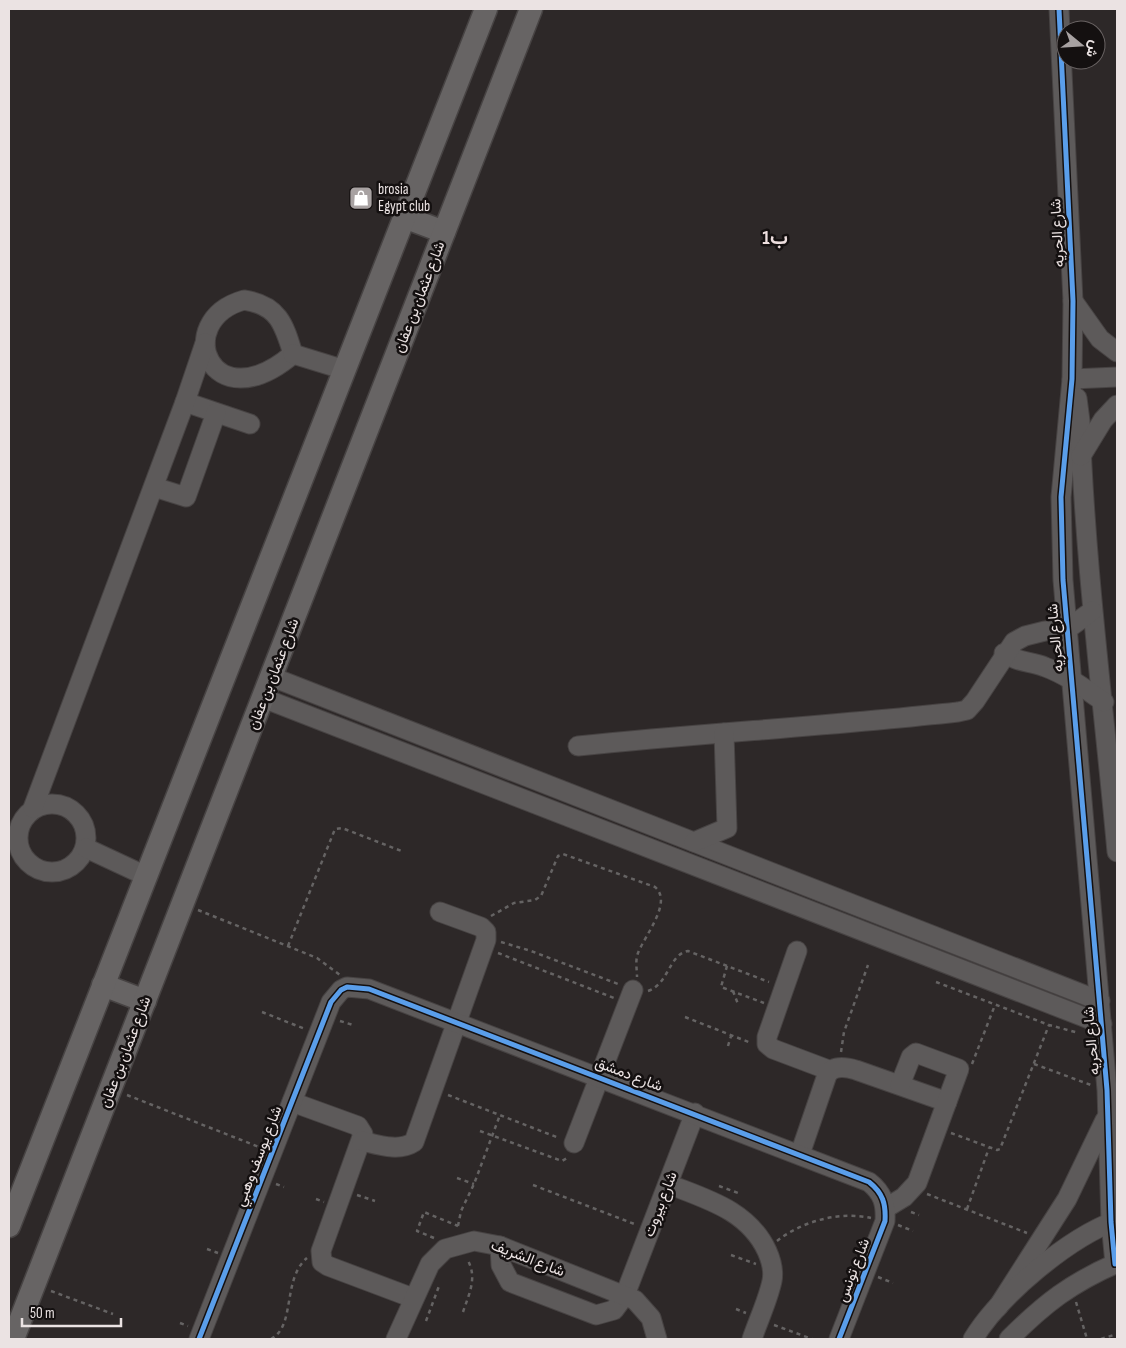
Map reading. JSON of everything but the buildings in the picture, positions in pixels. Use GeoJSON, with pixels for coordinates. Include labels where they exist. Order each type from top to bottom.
{"type":"FeatureCollection","features":[{"type":"Feature","properties":{"kind":"main road"},"geometry":{"type":"LineString","coordinates":[[9,1226],[486,9]]}},
{"type":"Feature","properties":{"kind":"main road","name":"شارع عثمان بن عفان"},"geometry":{"type":"LineString","coordinates":[[13,1339],[531,9]]}},
{"type":"Feature","properties":{"kind":"main road"},"geometry":{"type":"LineString","coordinates":[[404,217],[444,232]]}},
{"type":"Feature","properties":{"kind":"main road"},"geometry":{"type":"LineString","coordinates":[[103,985],[145,1001]]}},
{"type":"Feature","properties":{"kind":"street","name":"شارع الحريه"},"geometry":{"type":"LineString","coordinates":[[1059,9],[1073,301],[1072,380],[1062,497],[1066,630],[1100,1001],[1107,1090],[1116,1263]]}},
{"type":"Feature","properties":{"kind":"street"},"geometry":{"type":"LineString","coordinates":[[33,808],[54,803],[73,810],[85,828],[86,848],[75,864],[58,872],[40,872],[25,862],[17,845],[19,824],[33,808],[185,402],[211,319],[230,304],[244,300],[259,302],[280,319],[293,354]]}},
{"type":"Feature","properties":{"kind":"street"},"geometry":{"type":"LineString","coordinates":[[1073,301],[1091,328],[1117,352]]}},
{"type":"Feature","properties":{"kind":"street"},"geometry":{"type":"LineString","coordinates":[[205,342],[211,366],[226,377],[245,378],[260,375],[277,368],[293,354]]}},
{"type":"Feature","properties":{"kind":"street"},"geometry":{"type":"LineString","coordinates":[[293,354],[345,370]]}},
{"type":"Feature","properties":{"kind":"street"},"geometry":{"type":"LineString","coordinates":[[1072,380],[1117,377]]}},
{"type":"Feature","properties":{"kind":"street","name":"شارع الحريه"},"geometry":{"type":"LineString","coordinates":[[1072,380],[1080,421],[1092,611],[1104,702],[1117,852]]}},
{"type":"Feature","properties":{"kind":"street"},"geometry":{"type":"LineString","coordinates":[[185,402],[250,424]]}},
{"type":"Feature","properties":{"kind":"street"},"geometry":{"type":"LineString","coordinates":[[1081,456],[1103,420],[1117,405]]}},
{"type":"Feature","properties":{"kind":"street"},"geometry":{"type":"LineString","coordinates":[[154,487],[186,497],[216,413]]}},
{"type":"Feature","properties":{"kind":"street"},"geometry":{"type":"LineString","coordinates":[[578,746],[862,722],[967,710],[1004,653],[1014,642],[1025,636],[1045,631],[1066,630],[1092,611]]}},
{"type":"Feature","properties":{"kind":"street"},"geometry":{"type":"LineString","coordinates":[[1004,653],[1012,660],[1043,666],[1071,679],[1104,702]]}},
{"type":"Feature","properties":{"kind":"street"},"geometry":{"type":"LineString","coordinates":[[272,677],[1100,1001]]}},
{"type":"Feature","properties":{"kind":"street"},"geometry":{"type":"LineString","coordinates":[[264,698],[923,954],[1102,1028]]}},
{"type":"Feature","properties":{"kind":"street"},"geometry":{"type":"LineString","coordinates":[[694,842],[727,828],[724,733]]}},
{"type":"Feature","properties":{"kind":"street"},"geometry":{"type":"LineString","coordinates":[[414,757],[421,736]]}},
{"type":"Feature","properties":{"kind":"street"},"geometry":{"type":"LineString","coordinates":[[463,776],[471,756]]}},
{"type":"Feature","properties":{"kind":"street"},"geometry":{"type":"LineString","coordinates":[[86,848],[146,876]]}},
{"type":"Feature","properties":{"kind":"street"},"geometry":{"type":"LineString","coordinates":[[362,1141],[400,1147],[414,1142],[433,1090],[484,938],[440,912]]}},
{"type":"Feature","properties":{"kind":"street"},"geometry":{"type":"LineString","coordinates":[[876,936],[883,916]]}},
{"type":"Feature","properties":{"kind":"street"},"geometry":{"type":"LineString","coordinates":[[923,954],[930,935]]}},
{"type":"Feature","properties":{"kind":"street"},"geometry":{"type":"LineString","coordinates":[[797,951],[767,1037],[768,1044],[772,1049],[826,1069],[900,1086],[947,1102]]}},
{"type":"Feature","properties":{"kind":"street","name":"شارع دمشق"},"geometry":{"type":"LineString","coordinates":[[347,987],[364,987],[456,1021],[869,1182],[881,1193],[886,1214]]}},
{"type":"Feature","properties":{"kind":"street","name":"شارع يوسف وهبي"},"geometry":{"type":"LineString","coordinates":[[199,1339],[331,1002],[340,990],[347,987]]}},
{"type":"Feature","properties":{"kind":"street"},"geometry":{"type":"LineString","coordinates":[[574,1143],[630,997]]}},
{"type":"Feature","properties":{"kind":"street"},"geometry":{"type":"LineString","coordinates":[[886,1214],[913,1188],[959,1071],[956,1066],[916,1053],[911,1057],[900,1086]]}},
{"type":"Feature","properties":{"kind":"street"},"geometry":{"type":"LineString","coordinates":[[800,1154],[836,1070]]}},
{"type":"Feature","properties":{"kind":"street"},"geometry":{"type":"LineString","coordinates":[[292,1102],[358,1126],[364,1134],[320,1255],[322,1262],[328,1266],[413,1298]]}},
{"type":"Feature","properties":{"kind":"street","name":"شارع بيروت"},"geometry":{"type":"LineString","coordinates":[[625,1295],[695,1113]]}},
{"type":"Feature","properties":{"kind":"street"},"geometry":{"type":"LineString","coordinates":[[973,1339],[998,1306],[1042,1239],[1078,1178],[1108,1114]]}},
{"type":"Feature","properties":{"kind":"street"},"geometry":{"type":"LineString","coordinates":[[668,1184],[716,1202],[736,1213],[753,1229],[766,1250],[772,1270],[772,1282],[752,1339]]}},
{"type":"Feature","properties":{"kind":"street","name":"شارع تونس"},"geometry":{"type":"LineString","coordinates":[[839,1339],[886,1214]]}},
{"type":"Feature","properties":{"kind":"street"},"geometry":{"type":"LineString","coordinates":[[998,1306],[1064,1248],[1114,1221]]}},
{"type":"Feature","properties":{"kind":"street"},"geometry":{"type":"LineString","coordinates":[[396,1339],[430,1264],[438,1254],[457,1238]]}},
{"type":"Feature","properties":{"kind":"street","name":"شارع الشريف"},"geometry":{"type":"LineString","coordinates":[[457,1238],[500,1246],[635,1300],[651,1318],[657,1339]]}},
{"type":"Feature","properties":{"kind":"street"},"geometry":{"type":"LineString","coordinates":[[500,1246],[501,1265],[510,1282],[596,1315],[614,1310],[625,1295]]}},
{"type":"Feature","properties":{"kind":"street"},"geometry":{"type":"LineString","coordinates":[[1010,1339],[1046,1304],[1070,1285],[1116,1263]]}},
{"type":"Feature","properties":{"kind":"path"},"geometry":{"type":"LineString","coordinates":[[288,946],[335,829],[342,828],[404,852]]}},
{"type":"Feature","properties":{"kind":"path"},"geometry":{"type":"LineString","coordinates":[[484,938],[504,907],[535,900],[541,896],[560,855],[655,886],[661,894],[662,904],[638,954],[636,977],[630,997]]}},
{"type":"Feature","properties":{"kind":"path"},"geometry":{"type":"LineString","coordinates":[[183,903],[326,962],[340,975],[347,987]]}},
{"type":"Feature","properties":{"kind":"path"},"geometry":{"type":"LineString","coordinates":[[484,938],[522,948],[630,997]]}},
{"type":"Feature","properties":{"kind":"path"},"geometry":{"type":"LineString","coordinates":[[484,938],[630,997],[647,992],[660,985],[676,958],[683,952],[692,952],[784,988]]}},
{"type":"Feature","properties":{"kind":"path"},"geometry":{"type":"LineString","coordinates":[[836,1070],[842,1041],[868,965]]}},
{"type":"Feature","properties":{"kind":"path"},"geometry":{"type":"LineString","coordinates":[[727,966],[720,986],[778,1008]]}},
{"type":"Feature","properties":{"kind":"path"},"geometry":{"type":"LineString","coordinates":[[936,982],[1049,1025],[1076,1032],[1102,1028]]}},
{"type":"Feature","properties":{"kind":"path"},"geometry":{"type":"LineString","coordinates":[[733,991],[738,1004]]}},
{"type":"Feature","properties":{"kind":"path"},"geometry":{"type":"LineString","coordinates":[[959,1071],[968,1067],[975,1060],[996,1005]]}},
{"type":"Feature","properties":{"kind":"path"},"geometry":{"type":"LineString","coordinates":[[262,1012],[318,1034]]}},
{"type":"Feature","properties":{"kind":"path"},"geometry":{"type":"LineString","coordinates":[[685,1017],[751,1043],[768,1044]]}},
{"type":"Feature","properties":{"kind":"path"},"geometry":{"type":"LineString","coordinates":[[938,1128],[998,1151],[1049,1025]]}},
{"type":"Feature","properties":{"kind":"path"},"geometry":{"type":"LineString","coordinates":[[728,1046],[732,1035]]}},
{"type":"Feature","properties":{"kind":"path"},"geometry":{"type":"LineString","coordinates":[[1034,1064],[1107,1090]]}},
{"type":"Feature","properties":{"kind":"path"},"geometry":{"type":"LineString","coordinates":[[111,1088],[272,1152]]}},
{"type":"Feature","properties":{"kind":"path"},"geometry":{"type":"LineString","coordinates":[[433,1090],[574,1143],[569,1157],[562,1161],[480,1131]]}},
{"type":"Feature","properties":{"kind":"path"},"geometry":{"type":"LineString","coordinates":[[457,1238],[461,1211],[474,1184],[500,1115]]}},
{"type":"Feature","properties":{"kind":"path"},"geometry":{"type":"LineString","coordinates":[[967,1209],[989,1148]]}},
{"type":"Feature","properties":{"kind":"path"},"geometry":{"type":"LineString","coordinates":[[457,1178],[474,1184]]}},
{"type":"Feature","properties":{"kind":"path"},"geometry":{"type":"LineString","coordinates":[[533,1185],[650,1230]]}},
{"type":"Feature","properties":{"kind":"path"},"geometry":{"type":"LineString","coordinates":[[913,1188],[1042,1239]]}},
{"type":"Feature","properties":{"kind":"path"},"geometry":{"type":"LineString","coordinates":[[344,1190],[375,1201]]}},
{"type":"Feature","properties":{"kind":"path"},"geometry":{"type":"LineString","coordinates":[[457,1238],[417,1229],[425,1212],[457,1238],[472,1272],[473,1282],[463,1312]]}},
{"type":"Feature","properties":{"kind":"path"},"geometry":{"type":"LineString","coordinates":[[766,1250],[781,1238],[814,1222],[849,1216],[886,1214],[913,1231]]}},
{"type":"Feature","properties":{"kind":"path"},"geometry":{"type":"LineString","coordinates":[[271,1339],[280,1332],[284,1322],[290,1291],[302,1262],[310,1256],[320,1255]]}},
{"type":"Feature","properties":{"kind":"path"},"geometry":{"type":"LineString","coordinates":[[731,1255],[772,1270]]}},
{"type":"Feature","properties":{"kind":"path"},"geometry":{"type":"LineString","coordinates":[[426,1321],[441,1279]]}},
{"type":"Feature","properties":{"kind":"path"},"geometry":{"type":"LineString","coordinates":[[34,1285],[113,1314]]}},
{"type":"Feature","properties":{"kind":"path"},"geometry":{"type":"LineString","coordinates":[[1070,1285],[1087,1339]]}},
{"type":"Feature","properties":{"kind":"path"},"geometry":{"type":"LineString","coordinates":[[759,1319],[812,1339]]}},
{"type":"Feature","properties":{"kind":"path"},"geometry":{"type":"LineString","coordinates":[[1101,1339],[1117,1334]]}},
{"type":"Feature","properties":{"kind":"cycle path"},"geometry":{"type":"LineString","coordinates":[[1059,9],[1073,301],[1072,379],[1061,497],[1063,580],[1107,1090],[1111,1222],[1115,1264]]}},
{"type":"Feature","properties":{"kind":"cycle path"},"geometry":{"type":"LineString","coordinates":[[199,1339],[331,1002],[341,990],[347,987],[369,989],[869,1182],[878,1190],[883,1199],[885,1221],[839,1339]]}},
{"type":"Feature","properties":{"kind":"place","name":"brosia Egypt club"},"geometry":{"type":"Point","coordinates":[361,198]}},
{"type":"Feature","properties":{"kind":"district","name":"ب1"},"geometry":{"type":"Point","coordinates":[775,237]}}]}
